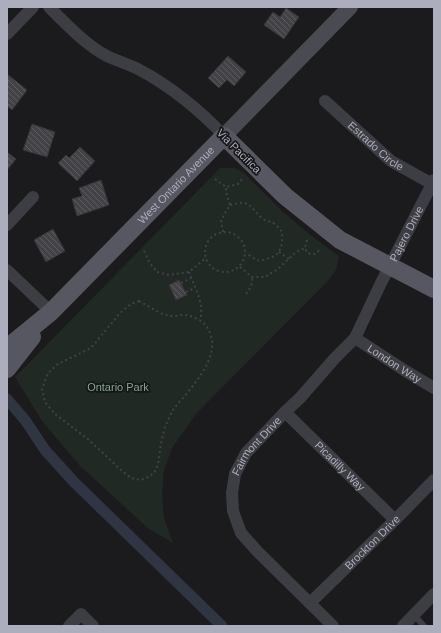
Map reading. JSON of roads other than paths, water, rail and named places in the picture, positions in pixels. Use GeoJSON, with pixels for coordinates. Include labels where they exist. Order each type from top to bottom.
{"type":"FeatureCollection","features":[{"type":"Feature","properties":{"kind":"main road","name":"West Ontario Avenue"},"geometry":{"type":"LineString","coordinates":[[7,348],[51,312],[350,7]]}},
{"type":"Feature","properties":{"kind":"main road","name":"Via Pacifica"},"geometry":{"type":"LineString","coordinates":[[224,136],[285,196],[340,240],[434,289]]}},
{"type":"Feature","properties":{"kind":"main road","name":"West Ontario Avenue"},"geometry":{"type":"LineString","coordinates":[[7,369],[51,312]]}},
{"type":"Feature","properties":{"kind":"street"},"geometry":{"type":"LineString","coordinates":[[7,34],[33,7]]}},
{"type":"Feature","properties":{"kind":"street","name":"Via Pacifica"},"geometry":{"type":"LineString","coordinates":[[49,7],[74,33],[106,56],[137,69],[160,82],[209,120],[224,136]]}},
{"type":"Feature","properties":{"kind":"street","name":"Estrado Circle"},"geometry":{"type":"LineString","coordinates":[[325,101],[391,161],[433,183]]}},
{"type":"Feature","properties":{"kind":"street","name":"Pajero Drive"},"geometry":{"type":"LineString","coordinates":[[389,266],[433,183]]}},
{"type":"Feature","properties":{"kind":"street"},"geometry":{"type":"LineString","coordinates":[[7,225],[34,197]]}},
{"type":"Feature","properties":{"kind":"street","name":"Fairmont Drive"},"geometry":{"type":"LineString","coordinates":[[333,626],[257,551],[241,532],[233,511],[232,493],[234,480],[246,453],[300,398],[335,358],[355,338],[389,266]]}},
{"type":"Feature","properties":{"kind":"street"},"geometry":{"type":"LineString","coordinates":[[7,270],[51,312]]}},
{"type":"Feature","properties":{"kind":"street","name":"London Way"},"geometry":{"type":"LineString","coordinates":[[355,338],[434,388]]}},
{"type":"Feature","properties":{"kind":"street","name":"Picadilly Way"},"geometry":{"type":"LineString","coordinates":[[285,412],[395,520]]}},
{"type":"Feature","properties":{"kind":"street","name":"Brockton Drive"},"geometry":{"type":"LineString","coordinates":[[310,603],[434,480]]}},
{"type":"Feature","properties":{"kind":"street"},"geometry":{"type":"LineString","coordinates":[[403,626],[434,594]]}},
{"type":"Feature","properties":{"kind":"street"},"geometry":{"type":"LineString","coordinates":[[69,626],[81,614],[93,626]]}},
{"type":"Feature","properties":{"kind":"lane"},"geometry":{"type":"LineString","coordinates":[[414,615],[424,626]]}},
{"type":"Feature","properties":{"kind":"waterway"},"geometry":{"type":"LineString","coordinates":[[7,399],[25,420],[45,450],[74,482],[222,626]]}},
{"type":"Feature","properties":{"kind":"park label","name":"Ontario Park"},"geometry":{"type":"Point","coordinates":[118,387]}}]}
